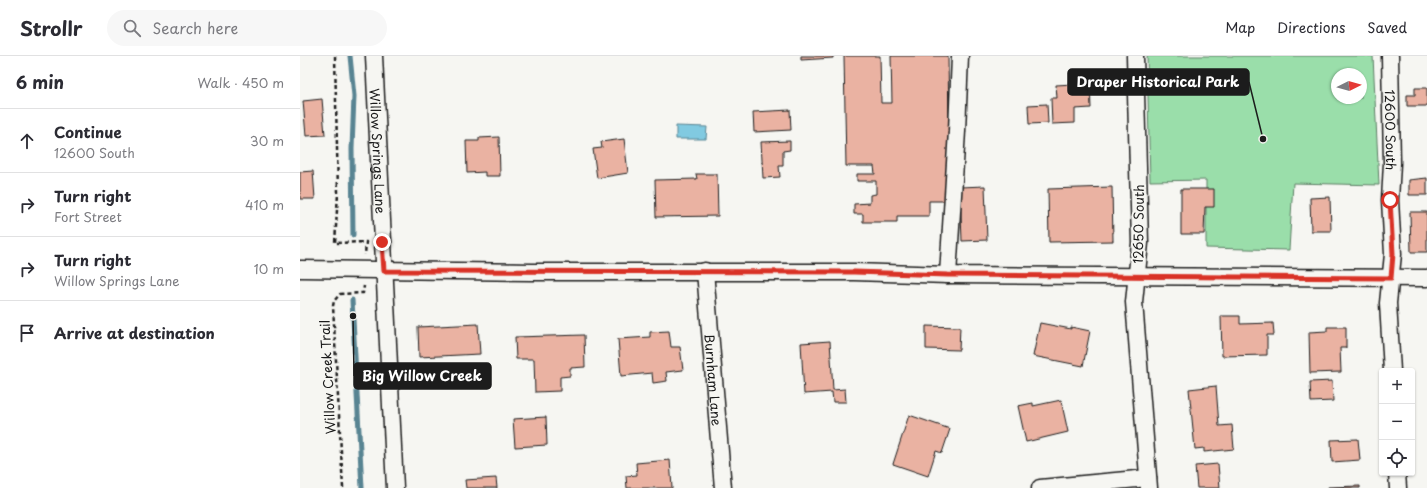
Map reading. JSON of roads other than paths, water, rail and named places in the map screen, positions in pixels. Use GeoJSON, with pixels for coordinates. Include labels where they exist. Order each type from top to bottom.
{"type":"FeatureCollection","features":[{"type":"Feature","properties":{"kind":"street","name":"Willow Springs Lane"},"geometry":{"type":"LineString","coordinates":[[374,56],[395,488]]}},
{"type":"Feature","properties":{"kind":"street"},"geometry":{"type":"LineString","coordinates":[[948,275],[960,56]]}},
{"type":"Feature","properties":{"kind":"street","name":"12650 South"},"geometry":{"type":"LineString","coordinates":[[1135,56],[1140,243],[1134,302],[1149,483]]}},
{"type":"Feature","properties":{"kind":"street","name":"12600 South"},"geometry":{"type":"LineString","coordinates":[[1390,56],[1392,163],[1390,200],[1393,254],[1388,303],[1392,368]]}},
{"type":"Feature","properties":{"kind":"street"},"geometry":{"type":"LineString","coordinates":[[300,269],[384,271],[854,272],[948,275],[1427,278]]}},
{"type":"Feature","properties":{"kind":"street","name":"Burnham Lane"},"geometry":{"type":"LineString","coordinates":[[705,271],[723,488]]}},
{"type":"Feature","properties":{"kind":"street"},"geometry":{"type":"LineString","coordinates":[[1398,476],[1398,488]]}},
{"type":"Feature","properties":{"kind":"street"},"geometry":{"type":"LineString","coordinates":[[1040,488],[1149,483]]}},
{"type":"Feature","properties":{"kind":"water"},"geometry":{"type":"Polygon","coordinates":[[[676,126],[707,127],[706,139],[676,139],[676,126]]]}},
{"type":"Feature","properties":{"kind":"waterway"},"geometry":{"type":"LineString","coordinates":[[350,56],[354,96],[352,149],[353,235]]}},
{"type":"Feature","properties":{"kind":"waterway"},"geometry":{"type":"LineString","coordinates":[[352,300],[362,488]]}},
{"type":"Feature","properties":{"kind":"place","name":"Draper Historical Park"},"geometry":{"type":"Point","coordinates":[1263,139]}},
{"type":"Feature","properties":{"kind":"place","name":"Big Willow Creek"},"geometry":{"type":"Point","coordinates":[353,316]}}]}
